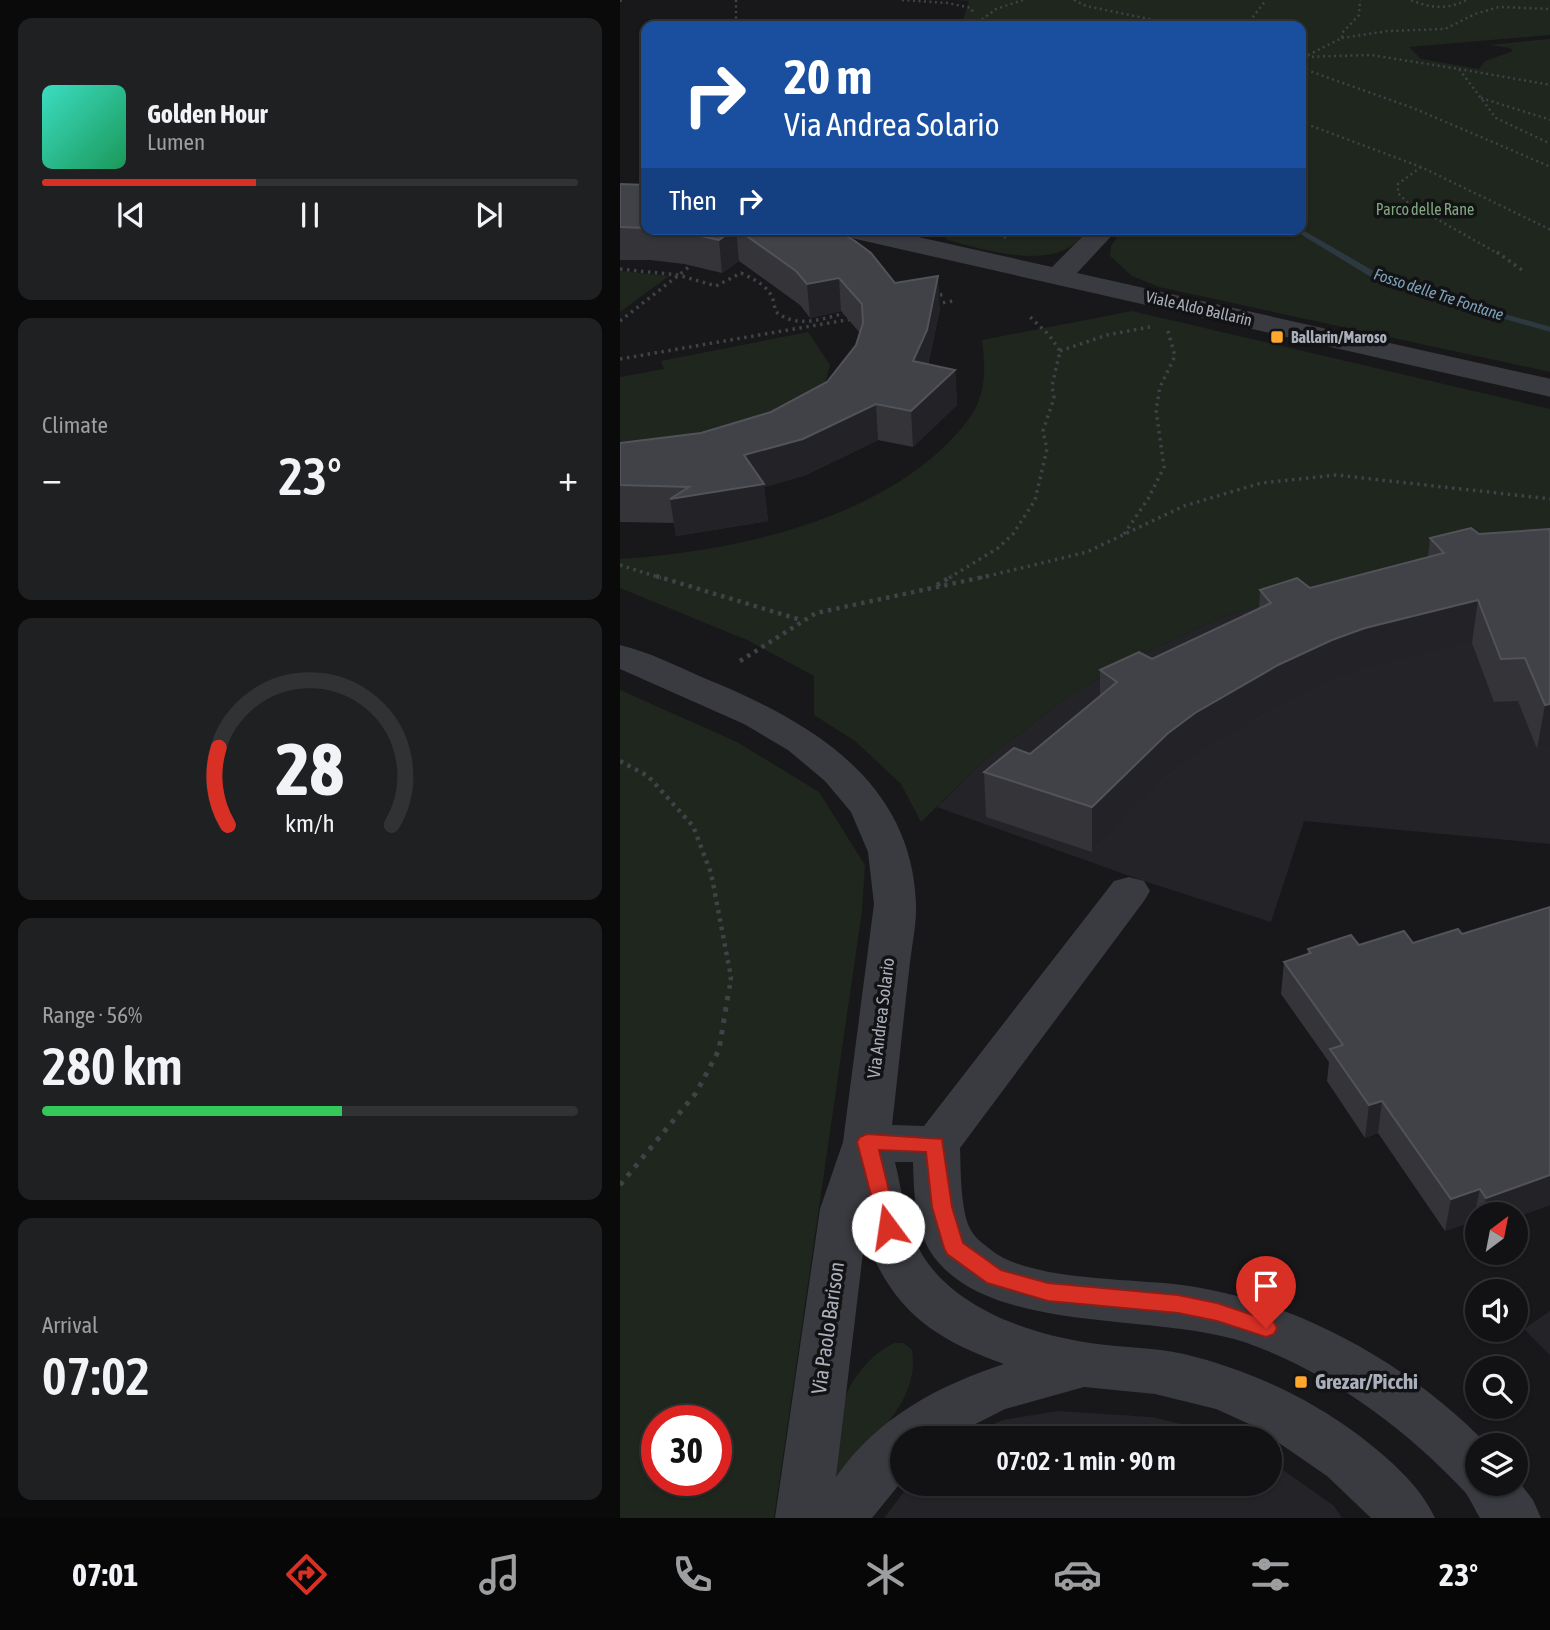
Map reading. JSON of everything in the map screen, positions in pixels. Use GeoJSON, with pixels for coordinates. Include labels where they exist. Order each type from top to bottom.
{"type":"FeatureCollection","features":[{"type":"Feature","properties":{"kind":"street","name":"Viale Aldo Ballarin"},"geometry":{"type":"LineString","coordinates":[[875,235],[1550,388]]}},
{"type":"Feature","properties":{"kind":"street"},"geometry":{"type":"LineString","coordinates":[[1058,276],[1099,235]]}},
{"type":"Feature","properties":{"kind":"street","name":"Via Andrea Solario"},"geometry":{"type":"LineString","coordinates":[[620,656],[756,715],[806,743],[847,777],[878,825],[893,870],[895,904],[867,1142]]}},
{"type":"Feature","properties":{"kind":"street"},"geometry":{"type":"LineString","coordinates":[[1129,891],[936,1145],[940,1193],[949,1235],[955,1248],[978,1268],[1016,1285],[1048,1292],[1178,1304],[1217,1312],[1284,1335],[1347,1364],[1372,1379],[1434,1427],[1465,1458]]}},
{"type":"Feature","properties":{"kind":"street"},"geometry":{"type":"LineString","coordinates":[[936,1145],[867,1142],[888,1227],[901,1265],[929,1299],[976,1330],[1084,1364],[1167,1373],[1253,1399],[1337,1451],[1407,1518]]}},
{"type":"Feature","properties":{"kind":"street","name":"Via Paolo Barison"},"geometry":{"type":"LineString","coordinates":[[803,1518],[844,1209],[867,1142]]}},
{"type":"Feature","properties":{"kind":"street"},"geometry":{"type":"LineString","coordinates":[[924,1426],[946,1410],[975,1395],[1084,1364]]}},
{"type":"Feature","properties":{"kind":"street"},"geometry":{"type":"LineString","coordinates":[[840,1518],[861,1487],[890,1456]]}},
{"type":"Feature","properties":{"kind":"street"},"geometry":{"type":"LineString","coordinates":[[1497,1496],[1513,1518]]}},
{"type":"Feature","properties":{"kind":"path"},"geometry":{"type":"LineString","coordinates":[[736,0],[736,21]]}},
{"type":"Feature","properties":{"kind":"path"},"geometry":{"type":"LineString","coordinates":[[902,0],[959,4],[971,8],[974,14]]}},
{"type":"Feature","properties":{"kind":"path"},"geometry":{"type":"LineString","coordinates":[[980,21],[996,9],[1023,0]]}},
{"type":"Feature","properties":{"kind":"path"},"geometry":{"type":"LineString","coordinates":[[1074,0],[1086,6],[1159,21]]}},
{"type":"Feature","properties":{"kind":"path"},"geometry":{"type":"LineString","coordinates":[[1249,21],[1266,0]]}},
{"type":"Feature","properties":{"kind":"path"},"geometry":{"type":"LineString","coordinates":[[1342,38],[1342,33],[1359,16],[1360,0]]}},
{"type":"Feature","properties":{"kind":"path"},"geometry":{"type":"LineString","coordinates":[[1411,0],[1426,6],[1445,7],[1461,4],[1466,0]]}},
{"type":"Feature","properties":{"kind":"path"},"geometry":{"type":"LineString","coordinates":[[1306,55],[1342,38],[1388,31],[1445,29],[1475,14],[1498,7],[1550,9]]}},
{"type":"Feature","properties":{"kind":"path"},"geometry":{"type":"LineString","coordinates":[[1306,57],[1371,55],[1550,85]]}},
{"type":"Feature","properties":{"kind":"path"},"geometry":{"type":"LineString","coordinates":[[1459,69],[1496,118],[1550,144]]}},
{"type":"Feature","properties":{"kind":"path"},"geometry":{"type":"LineString","coordinates":[[1306,70],[1413,108],[1550,167]]}},
{"type":"Feature","properties":{"kind":"path"},"geometry":{"type":"LineString","coordinates":[[1480,97],[1550,120]]}},
{"type":"Feature","properties":{"kind":"path"},"geometry":{"type":"LineString","coordinates":[[1306,124],[1421,167],[1550,230]]}},
{"type":"Feature","properties":{"kind":"path"},"geometry":{"type":"LineString","coordinates":[[1421,167],[1398,184],[1398,193],[1408,203],[1486,245],[1522,270]]}},
{"type":"Feature","properties":{"kind":"path"},"geometry":{"type":"LineString","coordinates":[[620,321],[689,267]]}},
{"type":"Feature","properties":{"kind":"path"},"geometry":{"type":"LineString","coordinates":[[620,269],[678,275],[716,286],[741,273],[772,290],[775,311],[781,318],[789,321],[804,321],[856,311]]}},
{"type":"Feature","properties":{"kind":"path"},"geometry":{"type":"LineString","coordinates":[[920,299],[946,294]]}},
{"type":"Feature","properties":{"kind":"path"},"geometry":{"type":"LineString","coordinates":[[927,306],[953,301]]}},
{"type":"Feature","properties":{"kind":"path"},"geometry":{"type":"LineString","coordinates":[[933,587],[998,548],[1013,534],[1035,500],[1046,449],[1043,431],[1054,398],[1052,386],[1060,351],[1049,335],[1028,315]]}},
{"type":"Feature","properties":{"kind":"path"},"geometry":{"type":"LineString","coordinates":[[620,359],[861,317]]}},
{"type":"Feature","properties":{"kind":"path"},"geometry":{"type":"LineString","coordinates":[[1124,534],[1148,499],[1164,467],[1156,410],[1160,387],[1175,356],[1166,324]]}},
{"type":"Feature","properties":{"kind":"path"},"geometry":{"type":"LineString","coordinates":[[1060,351],[1107,335],[1153,327]]}},
{"type":"Feature","properties":{"kind":"path"},"geometry":{"type":"LineString","coordinates":[[740,662],[817,612],[1034,566],[1087,552],[1184,506],[1261,483],[1336,475],[1550,499]]}},
{"type":"Feature","properties":{"kind":"path"},"geometry":{"type":"LineString","coordinates":[[620,565],[802,620]]}},
{"type":"Feature","properties":{"kind":"path"},"geometry":{"type":"LineString","coordinates":[[620,761],[648,776],[693,826],[711,873],[731,977],[719,1050],[696,1093],[620,1185]]}},
{"type":"Feature","properties":{"kind":"shaded area"},"geometry":{"type":"Polygon","coordinates":[[[1550,545],[1550,844],[1304,821],[1271,922],[1138,879],[937,807],[987,758],[1072,694],[1139,656],[1217,619],[1325,584],[1550,545]]]}},
{"type":"Feature","properties":{"kind":"shaded area"},"geometry":{"type":"Polygon","coordinates":[[[1550,1311],[1550,1355],[1528,1333],[1528,1326],[1550,1311]]]}},
{"type":"Feature","properties":{"kind":"shaded area"},"geometry":{"type":"Polygon","coordinates":[[[1058,1411],[1151,1417],[1190,1426],[989,1426],[1003,1420],[1058,1411]]]}},
{"type":"Feature","properties":{"kind":"shaded area"},"geometry":{"type":"Polygon","coordinates":[[[1282,1469],[1334,1506],[1342,1518],[884,1518],[901,1496],[1282,1496],[1282,1469]]]}},
{"type":"Feature","properties":{"kind":"green space","name":"Parco delle Rane"},"geometry":{"type":"Polygon","coordinates":[[[957,0],[1550,0],[1550,35],[1409,47],[1421,59],[1479,69],[1485,61],[1513,51],[1510,48],[1489,45],[1550,39],[1550,372],[1159,287],[1132,276],[1110,256],[1111,246],[1119,235],[1306,235],[1306,21],[963,21],[969,1],[957,0]]]}},
{"type":"Feature","properties":{"kind":"green space"},"geometry":{"type":"Polygon","coordinates":[[[942,235],[1083,235],[1060,252],[1028,256],[994,252],[948,240],[942,235]]]}},
{"type":"Feature","properties":{"kind":"green space"},"geometry":{"type":"Polygon","coordinates":[[[620,271],[669,276],[620,312],[620,271]]]}},
{"type":"Feature","properties":{"kind":"green space"},"geometry":{"type":"Polygon","coordinates":[[[1132,311],[1550,409],[1550,545],[1325,584],[1217,619],[1139,656],[1072,694],[987,758],[921,822],[901,784],[855,741],[814,715],[814,676],[747,640],[620,588],[620,559],[704,549],[791,530],[873,497],[909,475],[942,449],[975,409],[984,380],[982,340],[1132,311]]]}},
{"type":"Feature","properties":{"kind":"green space"},"geometry":{"type":"Polygon","coordinates":[[[808,332],[830,365],[824,388],[796,410],[620,460],[620,377],[664,369],[661,361],[808,332]]]}},
{"type":"Feature","properties":{"kind":"green space"},"geometry":{"type":"Polygon","coordinates":[[[620,690],[737,742],[819,792],[865,865],[862,911],[774,1518],[620,1518],[620,690]]]}},
{"type":"Feature","properties":{"kind":"green space"},"geometry":{"type":"Polygon","coordinates":[[[895,1343],[904,1343],[912,1350],[913,1370],[908,1388],[889,1421],[836,1478],[840,1418],[844,1400],[858,1374],[871,1359],[895,1343]]]}},
{"type":"Feature","properties":{"kind":"building"},"geometry":{"type":"Polygon","coordinates":[[[620,184],[641,185],[641,228],[620,227],[620,184]]]}},
{"type":"Feature","properties":{"kind":"building"},"geometry":{"type":"Polygon","coordinates":[[[697,235],[726,235],[719,240],[697,235]]]}},
{"type":"Feature","properties":{"kind":"building"},"geometry":{"type":"Polygon","coordinates":[[[745,235],[844,235],[871,253],[895,283],[938,276],[927,330],[913,361],[955,370],[911,411],[876,404],[803,439],[744,455],[764,484],[670,499],[689,487],[620,485],[620,443],[701,433],[771,412],[827,382],[856,345],[863,323],[862,304],[839,278],[807,284],[796,271],[745,235]]]}},
{"type":"Feature","properties":{"kind":"building"},"geometry":{"type":"Polygon","coordinates":[[[1471,528],[1479,534],[1550,529],[1550,704],[1545,705],[1525,658],[1501,659],[1478,600],[1365,628],[1278,665],[1195,713],[1167,734],[1092,807],[984,772],[1014,748],[1030,754],[1117,682],[1100,670],[1139,652],[1152,659],[1271,603],[1260,590],[1297,578],[1310,588],[1444,553],[1430,538],[1471,528]]]}},
{"type":"Feature","properties":{"kind":"building"},"geometry":{"type":"Polygon","coordinates":[[[1550,907],[1550,1175],[1486,1198],[1480,1189],[1451,1199],[1382,1101],[1369,1105],[1330,1049],[1343,1045],[1284,962],[1311,953],[1308,949],[1351,935],[1359,945],[1404,931],[1413,943],[1458,929],[1462,934],[1550,907]]]}},
{"type":"Feature","properties":{"kind":"waterway","name":"Fosso delle Tre Fontane"},"geometry":{"type":"LineString","coordinates":[[1305,235],[1374,275],[1453,302],[1551,330]]}},
{"type":"Feature","properties":{"kind":"place","name":"Ballarin/Maroso"},"geometry":{"type":"Point","coordinates":[1277,337]}},
{"type":"Feature","properties":{"kind":"place","name":"Grezar/Picchi"},"geometry":{"type":"Point","coordinates":[1301,1382]}},
{"type":"Feature","properties":{"kind":"route"},"geometry":{"type":"LineString","coordinates":[[888,1227],[867,1142],[936,1145],[942,1207],[949,1235],[955,1248],[964,1257],[994,1277],[1048,1292],[1178,1304],[1217,1312],[1266,1328]]}}]}
